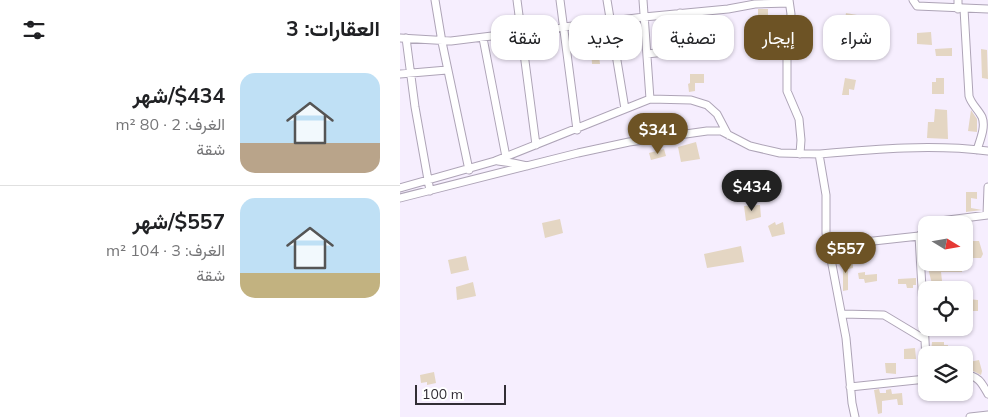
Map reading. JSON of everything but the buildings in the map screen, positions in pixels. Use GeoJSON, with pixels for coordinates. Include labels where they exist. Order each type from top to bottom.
{"type":"FeatureCollection","features":[{"type":"Feature","properties":{"kind":"street"},"geometry":{"type":"LineString","coordinates":[[436,0],[447,70],[469,170]]}},
{"type":"Feature","properties":{"kind":"street"},"geometry":{"type":"LineString","coordinates":[[517,0],[519,15]]}},
{"type":"Feature","properties":{"kind":"street"},"geometry":{"type":"LineString","coordinates":[[560,0],[577,130]]}},
{"type":"Feature","properties":{"kind":"street"},"geometry":{"type":"LineString","coordinates":[[607,0],[609,15]]}},
{"type":"Feature","properties":{"kind":"street"},"geometry":{"type":"LineString","coordinates":[[643,0],[650,99]]}},
{"type":"Feature","properties":{"kind":"street"},"geometry":{"type":"LineString","coordinates":[[913,0],[917,6],[988,9]]}},
{"type":"Feature","properties":{"kind":"street"},"geometry":{"type":"LineString","coordinates":[[958,0],[961,9],[969,96],[971,103],[982,118],[983,124],[977,150]]}},
{"type":"Feature","properties":{"kind":"street"},"geometry":{"type":"LineString","coordinates":[[644,17],[728,9],[755,2],[789,1],[791,14],[787,42],[787,91],[799,118],[800,154]]}},
{"type":"Feature","properties":{"kind":"street"},"geometry":{"type":"LineString","coordinates":[[647,54],[683,50],[680,13]]}},
{"type":"Feature","properties":{"kind":"street"},"geometry":{"type":"LineString","coordinates":[[559,29],[569,27]]}},
{"type":"Feature","properties":{"kind":"street"},"geometry":{"type":"LineString","coordinates":[[430,191],[403,38],[442,42],[491,37]]}},
{"type":"Feature","properties":{"kind":"street"},"geometry":{"type":"LineString","coordinates":[[483,38],[506,157]]}},
{"type":"Feature","properties":{"kind":"street"},"geometry":{"type":"LineString","coordinates":[[525,60],[536,144]]}},
{"type":"Feature","properties":{"kind":"street"},"geometry":{"type":"LineString","coordinates":[[617,60],[625,109]]}},
{"type":"Feature","properties":{"kind":"street"},"geometry":{"type":"LineString","coordinates":[[400,74],[447,70]]}},
{"type":"Feature","properties":{"kind":"street"},"geometry":{"type":"LineString","coordinates":[[400,188],[496,161],[650,99],[691,100],[707,105],[717,114],[728,135]]}},
{"type":"Feature","properties":{"kind":"street"},"geometry":{"type":"LineString","coordinates":[[400,198],[587,151],[657,138],[716,130],[750,146],[780,153],[819,154],[906,148],[988,152]]}},
{"type":"Feature","properties":{"kind":"street"},"geometry":{"type":"LineString","coordinates":[[819,154],[826,195],[826,233],[842,314],[855,417]]}},
{"type":"Feature","properties":{"kind":"street"},"geometry":{"type":"LineString","coordinates":[[496,161],[514,162],[527,166]]}},
{"type":"Feature","properties":{"kind":"street"},"geometry":{"type":"LineString","coordinates":[[973,217],[988,215],[988,187]]}},
{"type":"Feature","properties":{"kind":"street"},"geometry":{"type":"LineString","coordinates":[[828,246],[918,236]]}},
{"type":"Feature","properties":{"kind":"street"},"geometry":{"type":"LineString","coordinates":[[921,271],[925,346]]}},
{"type":"Feature","properties":{"kind":"street"},"geometry":{"type":"LineString","coordinates":[[842,314],[884,315],[924,339]]}},
{"type":"Feature","properties":{"kind":"street"},"geometry":{"type":"LineString","coordinates":[[973,376],[980,380],[988,394]]}},
{"type":"Feature","properties":{"kind":"street"},"geometry":{"type":"LineString","coordinates":[[850,388],[918,380]]}},
{"type":"Feature","properties":{"kind":"street"},"geometry":{"type":"LineString","coordinates":[[970,417],[983,416]]}}]}
